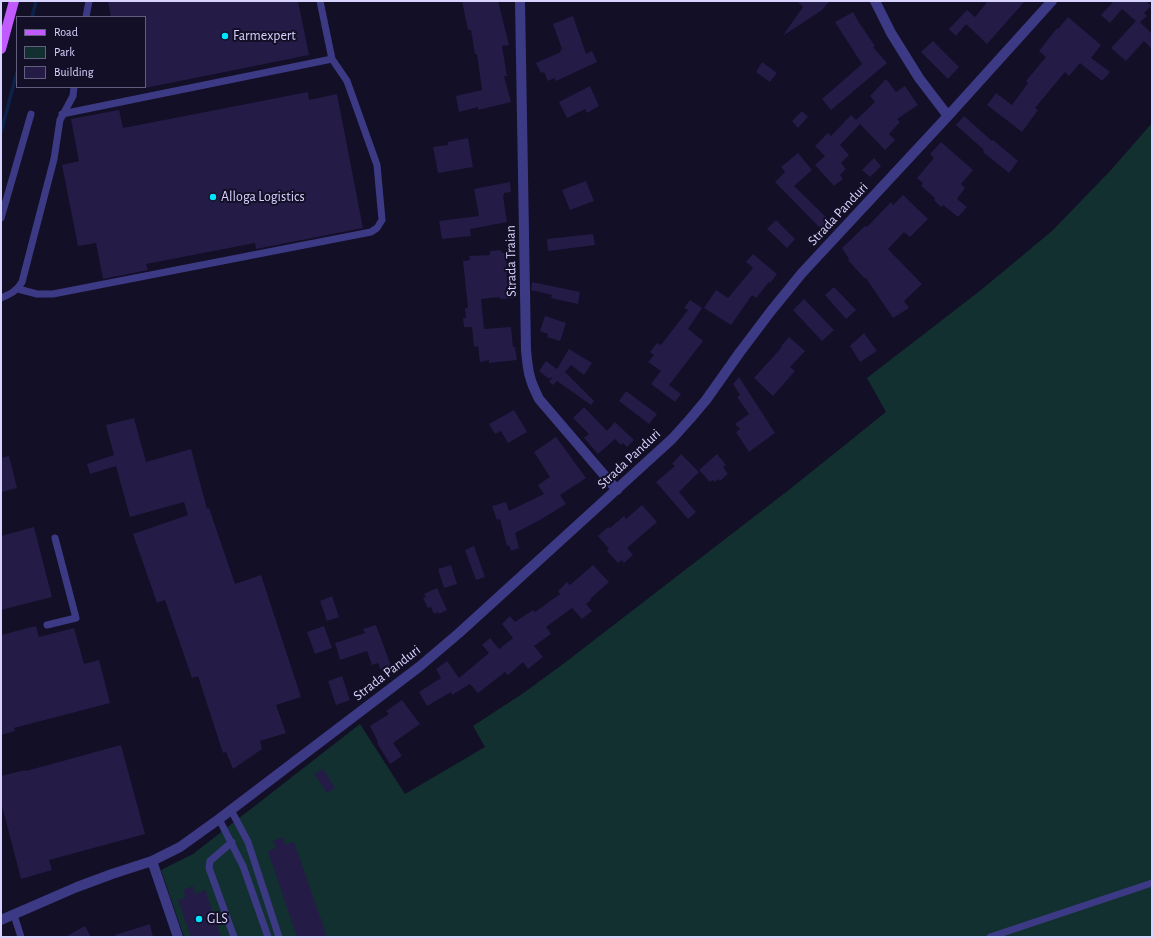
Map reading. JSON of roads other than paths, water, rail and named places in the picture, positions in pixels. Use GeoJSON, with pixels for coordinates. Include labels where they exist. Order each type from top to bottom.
{"type":"FeatureCollection","features":[{"type":"Feature","properties":{"kind":"main road"},"geometry":{"type":"LineString","coordinates":[[1,49],[14,1]]}},
{"type":"Feature","properties":{"kind":"street","name":"Strada Traian"},"geometry":{"type":"LineString","coordinates":[[520,1],[526,342],[528,373],[531,384],[539,399],[617,490]]}},
{"type":"Feature","properties":{"kind":"street"},"geometry":{"type":"LineString","coordinates":[[875,1],[895,40],[919,78],[948,116]]}},
{"type":"Feature","properties":{"kind":"street","name":"Strada Panduri"},"geometry":{"type":"LineString","coordinates":[[1,920],[91,882],[152,861],[180,847],[419,667],[459,634],[672,439],[690,419],[766,317],[802,273],[948,116],[1052,1]]}},
{"type":"Feature","properties":{"kind":"street"},"geometry":{"type":"LineString","coordinates":[[152,861],[178,937]]}},
{"type":"Feature","properties":{"kind":"lane"},"geometry":{"type":"LineString","coordinates":[[86,16],[89,1]]}},
{"type":"Feature","properties":{"kind":"lane"},"geometry":{"type":"LineString","coordinates":[[18,288],[37,294],[53,294],[371,232],[374,230],[382,220],[377,165],[347,81],[332,59],[320,1]]}},
{"type":"Feature","properties":{"kind":"lane"},"geometry":{"type":"LineString","coordinates":[[62,114],[332,59]]}},
{"type":"Feature","properties":{"kind":"lane"},"geometry":{"type":"LineString","coordinates":[[1,298],[11,294],[22,282],[52,167],[60,120],[73,96],[74,88]]}},
{"type":"Feature","properties":{"kind":"lane"},"geometry":{"type":"LineString","coordinates":[[1,218],[30,114]]}},
{"type":"Feature","properties":{"kind":"lane"},"geometry":{"type":"LineString","coordinates":[[47,625],[76,618],[55,538]]}},
{"type":"Feature","properties":{"kind":"lane"},"geometry":{"type":"LineString","coordinates":[[231,810],[248,842],[279,937]]}},
{"type":"Feature","properties":{"kind":"lane"},"geometry":{"type":"LineString","coordinates":[[219,819],[243,866],[268,937]]}},
{"type":"Feature","properties":{"kind":"lane"},"geometry":{"type":"LineString","coordinates":[[232,842],[210,861],[209,868],[234,937]]}},
{"type":"Feature","properties":{"kind":"lane"},"geometry":{"type":"LineString","coordinates":[[990,937],[1152,883]]}},
{"type":"Feature","properties":{"kind":"lane"},"geometry":{"type":"LineString","coordinates":[[14,915],[21,937]]}},
{"type":"Feature","properties":{"kind":"waterway"},"geometry":{"type":"LineString","coordinates":[[32,16],[36,1]]}},
{"type":"Feature","properties":{"kind":"waterway"},"geometry":{"type":"LineString","coordinates":[[1,132],[16,76]]}},
{"type":"Feature","properties":{"kind":"place","name":"Farmexpert"},"geometry":{"type":"Point","coordinates":[225,36]}},
{"type":"Feature","properties":{"kind":"place","name":"Alloga Logistics"},"geometry":{"type":"Point","coordinates":[213,197]}},
{"type":"Feature","properties":{"kind":"place","name":"GLS"},"geometry":{"type":"Point","coordinates":[199,919]}}]}
